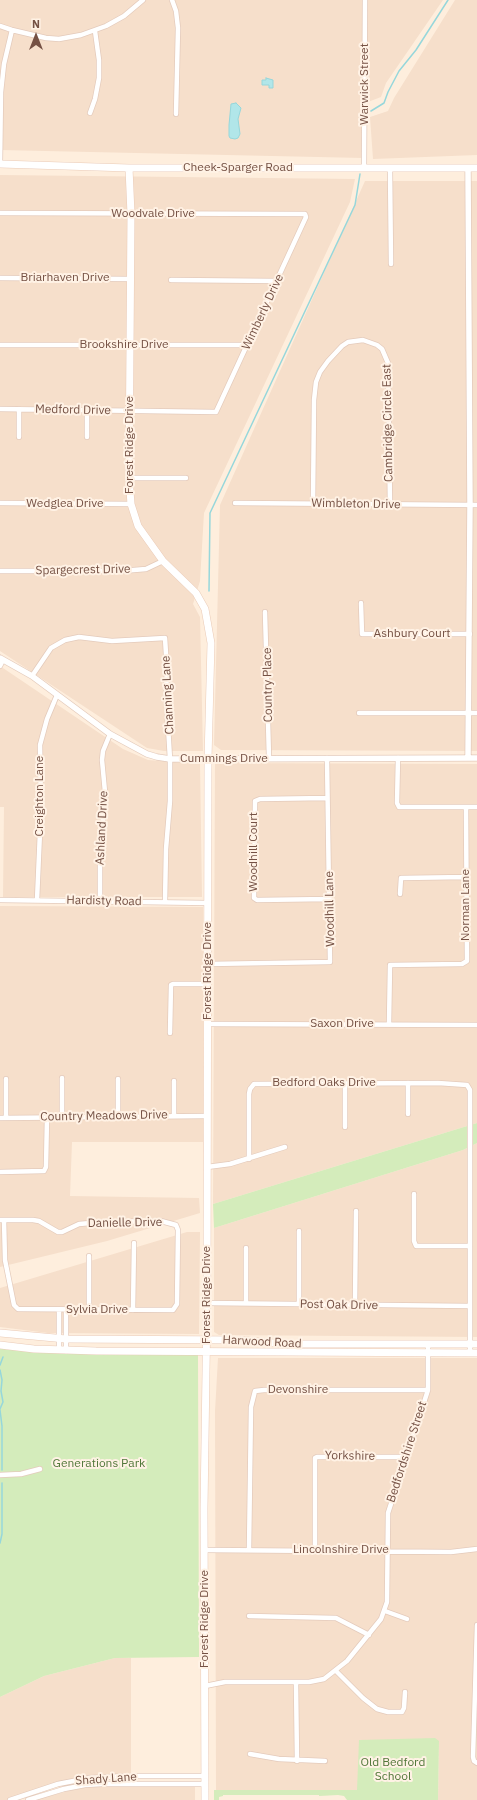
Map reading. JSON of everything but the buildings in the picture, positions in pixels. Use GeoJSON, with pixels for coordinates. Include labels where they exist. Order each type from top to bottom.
{"type":"FeatureCollection","features":[{"type":"Feature","properties":{"kind":"main road","name":"Cheek-Sparger Road"},"geometry":{"type":"LineString","coordinates":[[0,164],[129,168],[477,168]]}},
{"type":"Feature","properties":{"kind":"main road","name":"Forest Ridge Drive"},"geometry":{"type":"LineString","coordinates":[[129,168],[131,214],[129,478],[131,504],[138,526],[164,561],[196,593],[204,609],[210,629],[211,643],[208,759],[207,1339],[204,1550],[205,1800]]}},
{"type":"Feature","properties":{"kind":"main road","name":"Harwood Road"},"geometry":{"type":"LineString","coordinates":[[0,1333],[63,1339],[207,1339],[248,1340],[285,1344],[474,1344]]}},
{"type":"Feature","properties":{"kind":"main road","name":"Harwood Road"},"geometry":{"type":"LineString","coordinates":[[0,1345],[62,1350],[474,1353]]}},
{"type":"Feature","properties":{"kind":"street"},"geometry":{"type":"LineString","coordinates":[[0,26],[34,37],[60,39],[95,31],[124,16],[143,0]]}},
{"type":"Feature","properties":{"kind":"street"},"geometry":{"type":"LineString","coordinates":[[172,0],[176,11],[178,28],[176,114]]}},
{"type":"Feature","properties":{"kind":"street","name":"Warwick Street"},"geometry":{"type":"LineString","coordinates":[[364,168],[365,0]]}},
{"type":"Feature","properties":{"kind":"street"},"geometry":{"type":"LineString","coordinates":[[0,164],[1,92],[4,64],[12,30]]}},
{"type":"Feature","properties":{"kind":"street"},"geometry":{"type":"LineString","coordinates":[[90,113],[95,99],[99,78],[99,52],[95,31]]}},
{"type":"Feature","properties":{"kind":"street"},"geometry":{"type":"LineString","coordinates":[[390,168],[391,264]]}},
{"type":"Feature","properties":{"kind":"street"},"geometry":{"type":"LineString","coordinates":[[468,168],[470,505],[468,758]]}},
{"type":"Feature","properties":{"kind":"street","name":"Woodvale Drive"},"geometry":{"type":"LineString","coordinates":[[0,213],[306,215]]}},
{"type":"Feature","properties":{"kind":"street","name":"Wimberly Drive"},"geometry":{"type":"LineString","coordinates":[[218,409],[306,215]]}},
{"type":"Feature","properties":{"kind":"street","name":"Briarhaven Drive"},"geometry":{"type":"LineString","coordinates":[[0,278],[130,279]]}},
{"type":"Feature","properties":{"kind":"street"},"geometry":{"type":"LineString","coordinates":[[170,280],[277,281]]}},
{"type":"Feature","properties":{"kind":"street","name":"Cambridge Circle East"},"geometry":{"type":"LineString","coordinates":[[313,504],[314,400],[316,382],[320,372],[328,361],[348,342],[363,340],[377,345],[385,355],[389,368],[390,505]]}},
{"type":"Feature","properties":{"kind":"street","name":"Brookshire Drive"},"geometry":{"type":"LineString","coordinates":[[0,345],[248,344]]}},
{"type":"Feature","properties":{"kind":"street","name":"Medford Drive"},"geometry":{"type":"LineString","coordinates":[[0,409],[216,412],[218,409]]}},
{"type":"Feature","properties":{"kind":"street"},"geometry":{"type":"LineString","coordinates":[[19,410],[19,437]]}},
{"type":"Feature","properties":{"kind":"street"},"geometry":{"type":"LineString","coordinates":[[87,411],[87,437]]}},
{"type":"Feature","properties":{"kind":"street"},"geometry":{"type":"LineString","coordinates":[[129,478],[186,478]]}},
{"type":"Feature","properties":{"kind":"street","name":"Wimbleton Drive"},"geometry":{"type":"LineString","coordinates":[[235,503],[477,505]]}},
{"type":"Feature","properties":{"kind":"street","name":"Wedglea Drive"},"geometry":{"type":"LineString","coordinates":[[0,504],[131,504]]}},
{"type":"Feature","properties":{"kind":"street","name":"Spargecrest Drive"},"geometry":{"type":"LineString","coordinates":[[0,571],[122,571],[146,569],[164,561]]}},
{"type":"Feature","properties":{"kind":"street","name":"Ashbury Court"},"geometry":{"type":"LineString","coordinates":[[361,603],[362,634],[470,634]]}},
{"type":"Feature","properties":{"kind":"street","name":"Country Place"},"geometry":{"type":"LineString","coordinates":[[265,612],[269,758]]}},
{"type":"Feature","properties":{"kind":"street","name":"Channing Lane"},"geometry":{"type":"LineString","coordinates":[[32,676],[52,648],[65,640],[79,637],[118,641],[165,638],[167,670],[166,693],[170,759],[170,801],[166,849],[165,902]]}},
{"type":"Feature","properties":{"kind":"street"},"geometry":{"type":"LineString","coordinates":[[0,666],[2,659]]}},
{"type":"Feature","properties":{"kind":"street","name":"Cummings Drive"},"geometry":{"type":"LineString","coordinates":[[2,659],[32,676],[110,734],[147,754],[170,759],[477,758]]}},
{"type":"Feature","properties":{"kind":"street","name":"Creighton Lane"},"geometry":{"type":"LineString","coordinates":[[37,900],[41,810],[40,745],[47,719],[57,695]]}},
{"type":"Feature","properties":{"kind":"street"},"geometry":{"type":"LineString","coordinates":[[358,713],[477,713]]}},
{"type":"Feature","properties":{"kind":"street","name":"Ashland Drive"},"geometry":{"type":"LineString","coordinates":[[100,901],[100,858],[105,792],[102,760],[103,751],[110,734]]}},
{"type":"Feature","properties":{"kind":"street","name":"Woodhill Lane"},"geometry":{"type":"LineString","coordinates":[[208,964],[328,963],[331,959],[327,758]]}},
{"type":"Feature","properties":{"kind":"street"},"geometry":{"type":"LineString","coordinates":[[398,758],[399,807],[477,807]]}},
{"type":"Feature","properties":{"kind":"street","name":"Woodhill Court"},"geometry":{"type":"LineString","coordinates":[[327,798],[260,799],[255,801],[254,898],[257,900],[330,899]]}},
{"type":"Feature","properties":{"kind":"street","name":"Norman Lane"},"geometry":{"type":"LineString","coordinates":[[389,1024],[390,964],[462,964],[467,961],[466,807]]}},
{"type":"Feature","properties":{"kind":"street"},"geometry":{"type":"LineString","coordinates":[[400,894],[401,878],[466,877]]}},
{"type":"Feature","properties":{"kind":"street","name":"Hardisty Road"},"geometry":{"type":"LineString","coordinates":[[0,900],[208,903]]}},
{"type":"Feature","properties":{"kind":"street"},"geometry":{"type":"LineString","coordinates":[[170,1033],[171,985],[208,984]]}},
{"type":"Feature","properties":{"kind":"street","name":"Saxon Drive"},"geometry":{"type":"LineString","coordinates":[[207,1024],[389,1024],[477,1026]]}},
{"type":"Feature","properties":{"kind":"street"},"geometry":{"type":"LineString","coordinates":[[62,1078],[62,1117]]}},
{"type":"Feature","properties":{"kind":"street"},"geometry":{"type":"LineString","coordinates":[[6,1079],[6,1118]]}},
{"type":"Feature","properties":{"kind":"street"},"geometry":{"type":"LineString","coordinates":[[118,1079],[118,1116]]}},
{"type":"Feature","properties":{"kind":"street"},"geometry":{"type":"LineString","coordinates":[[174,1081],[174,1116]]}},
{"type":"Feature","properties":{"kind":"street","name":"Bedford Oaks Drive"},"geometry":{"type":"LineString","coordinates":[[249,1159],[249,1094],[252,1086],[258,1083],[465,1084],[469,1087],[470,1246]]}},
{"type":"Feature","properties":{"kind":"street"},"geometry":{"type":"LineString","coordinates":[[345,1083],[345,1127]]}},
{"type":"Feature","properties":{"kind":"street"},"geometry":{"type":"LineString","coordinates":[[408,1083],[408,1114]]}},
{"type":"Feature","properties":{"kind":"street","name":"Country Meadows Drive"},"geometry":{"type":"LineString","coordinates":[[0,1118],[207,1116]]}},
{"type":"Feature","properties":{"kind":"street"},"geometry":{"type":"LineString","coordinates":[[0,1172],[44,1171],[46,1167],[46,1117]]}},
{"type":"Feature","properties":{"kind":"street"},"geometry":{"type":"LineString","coordinates":[[207,1167],[230,1164],[285,1148]]}},
{"type":"Feature","properties":{"kind":"street"},"geometry":{"type":"LineString","coordinates":[[414,1194],[414,1241],[416,1246],[470,1246],[470,1306],[474,1353]]}},
{"type":"Feature","properties":{"kind":"street"},"geometry":{"type":"LineString","coordinates":[[355,1305],[356,1211]]}},
{"type":"Feature","properties":{"kind":"street","name":"Danielle Drive"},"geometry":{"type":"LineString","coordinates":[[2,1220],[39,1221],[45,1223],[58,1232],[66,1231],[79,1224],[116,1221],[170,1222],[176,1225],[178,1230],[177,1304],[175,1308]]}},
{"type":"Feature","properties":{"kind":"street","name":"Sylvia Drive"},"geometry":{"type":"LineString","coordinates":[[2,1220],[5,1260],[14,1305],[18,1309],[173,1310],[175,1308]]}},
{"type":"Feature","properties":{"kind":"street"},"geometry":{"type":"LineString","coordinates":[[299,1304],[300,1231]]}},
{"type":"Feature","properties":{"kind":"street"},"geometry":{"type":"LineString","coordinates":[[133,1310],[134,1243]]}},
{"type":"Feature","properties":{"kind":"street"},"geometry":{"type":"LineString","coordinates":[[246,1248],[246,1303]]}},
{"type":"Feature","properties":{"kind":"street"},"geometry":{"type":"LineString","coordinates":[[89,1256],[89,1310]]}},
{"type":"Feature","properties":{"kind":"street","name":"Post Oak Drive"},"geometry":{"type":"LineString","coordinates":[[207,1303],[470,1306]]}},
{"type":"Feature","properties":{"kind":"street"},"geometry":{"type":"LineString","coordinates":[[60,1310],[63,1339]]}},
{"type":"Feature","properties":{"kind":"street"},"geometry":{"type":"LineString","coordinates":[[62,1350],[66,1310]]}},
{"type":"Feature","properties":{"kind":"street","name":"Bedfordshire Street"},"geometry":{"type":"LineString","coordinates":[[205,1686],[225,1682],[296,1683],[309,1682],[324,1678],[347,1661],[369,1635],[385,1611],[388,1589],[388,1513],[428,1390],[428,1344]]}},
{"type":"Feature","properties":{"kind":"street","name":"Devonshire"},"geometry":{"type":"LineString","coordinates":[[249,1550],[251,1407],[255,1391],[428,1390]]}},
{"type":"Feature","properties":{"kind":"street","name":"Yorkshire"},"geometry":{"type":"LineString","coordinates":[[314,1550],[317,1456],[406,1457]]}},
{"type":"Feature","properties":{"kind":"street"},"geometry":{"type":"LineString","coordinates":[[0,1475],[21,1474],[40,1469]]}},
{"type":"Feature","properties":{"kind":"street","name":"Lincolnshire Drive"},"geometry":{"type":"LineString","coordinates":[[204,1550],[452,1552],[477,1549]]}},
{"type":"Feature","properties":{"kind":"street"},"geometry":{"type":"LineString","coordinates":[[385,1611],[407,1619]]}},
{"type":"Feature","properties":{"kind":"street"},"geometry":{"type":"LineString","coordinates":[[249,1616],[336,1618],[369,1635]]}},
{"type":"Feature","properties":{"kind":"street"},"geometry":{"type":"LineString","coordinates":[[475,1762],[477,1625]]}},
{"type":"Feature","properties":{"kind":"street"},"geometry":{"type":"LineString","coordinates":[[336,1670],[362,1698],[377,1709],[388,1712],[402,1712],[404,1708],[405,1692]]}},
{"type":"Feature","properties":{"kind":"street"},"geometry":{"type":"LineString","coordinates":[[296,1683],[297,1760]]}},
{"type":"Feature","properties":{"kind":"street"},"geometry":{"type":"LineString","coordinates":[[250,1754],[297,1760],[325,1761]]}},
{"type":"Feature","properties":{"kind":"street","name":"Shady Lane"},"geometry":{"type":"LineString","coordinates":[[10,1800],[58,1784],[89,1778],[127,1776],[205,1780]]}},
{"type":"Feature","properties":{"kind":"street","name":"Shady Lane"},"geometry":{"type":"LineString","coordinates":[[28,1800],[64,1788],[85,1785],[205,1780]]}},
{"type":"Feature","properties":{"kind":"shaded area"},"geometry":{"type":"Polygon","coordinates":[[[0,0],[443,0],[386,83],[381,97],[360,105],[363,158],[0,150],[0,0]]]}},
{"type":"Feature","properties":{"kind":"shaded area"},"geometry":{"type":"Polygon","coordinates":[[[455,0],[477,0],[477,155],[373,159],[370,117],[388,111],[394,98],[455,0]]]}},
{"type":"Feature","properties":{"kind":"shaded area"},"geometry":{"type":"Polygon","coordinates":[[[0,175],[355,179],[350,202],[204,513],[200,581],[193,604],[200,617],[203,751],[164,751],[147,748],[0,651],[0,175]]]}},
{"type":"Feature","properties":{"kind":"shaded area"},"geometry":{"type":"Polygon","coordinates":[[[365,181],[477,181],[477,751],[221,750],[214,745],[220,505],[365,181]]]}},
{"type":"Feature","properties":{"kind":"shaded area"},"geometry":{"type":"Polygon","coordinates":[[[0,666],[123,749],[148,760],[200,764],[202,897],[3,897],[4,807],[0,807],[0,666]]]}},
{"type":"Feature","properties":{"kind":"shaded area"},"geometry":{"type":"Polygon","coordinates":[[[215,763],[477,764],[477,1123],[213,1204],[215,763]]]}},
{"type":"Feature","properties":{"kind":"shaded area"},"geometry":{"type":"Polygon","coordinates":[[[0,906],[203,907],[203,1142],[72,1142],[70,1196],[199,1198],[200,1213],[107,1241],[0,1267],[0,906]]]}},
{"type":"Feature","properties":{"kind":"shaded area"},"geometry":{"type":"Polygon","coordinates":[[[477,1143],[477,1337],[219,1335],[214,1332],[214,1228],[463,1150],[477,1143]]]}},
{"type":"Feature","properties":{"kind":"shaded area"},"geometry":{"type":"Polygon","coordinates":[[[187,1232],[200,1232],[199,1334],[48,1333],[0,1327],[0,1288],[187,1232]]]}},
{"type":"Feature","properties":{"kind":"shaded area"},"geometry":{"type":"Polygon","coordinates":[[[218,1358],[477,1358],[477,1800],[438,1800],[439,1741],[357,1790],[216,1790],[215,1411],[218,1358]]]}},
{"type":"Feature","properties":{"kind":"shaded area"},"geometry":{"type":"Polygon","coordinates":[[[115,1658],[131,1658],[131,1776],[84,1779],[10,1800],[0,1800],[0,1697],[44,1676],[115,1658]]]}},
{"type":"Feature","properties":{"kind":"shaded area"},"geometry":{"type":"Polygon","coordinates":[[[195,1785],[195,1800],[34,1800],[94,1786],[195,1785]]]}},
{"type":"Feature","properties":{"kind":"green space"},"geometry":{"type":"Polygon","coordinates":[[[477,1123],[477,1143],[463,1150],[214,1228],[213,1204],[477,1123]]]}},
{"type":"Feature","properties":{"kind":"green space","name":"Generations Park"},"geometry":{"type":"Polygon","coordinates":[[[0,1349],[192,1352],[198,1355],[199,1657],[115,1658],[44,1676],[0,1697],[0,1349]]]}},
{"type":"Feature","properties":{"kind":"green space","name":"Old Bedford School"},"geometry":{"type":"Polygon","coordinates":[[[435,1738],[439,1741],[438,1800],[347,1800],[344,1796],[338,1795],[223,1795],[219,1797],[219,1800],[214,1800],[214,1790],[357,1790],[359,1740],[435,1738]]]}},
{"type":"Feature","properties":{"kind":"water"},"geometry":{"type":"Polygon","coordinates":[[[266,78],[273,80],[273,88],[269,88],[269,85],[262,85],[262,80],[266,80],[266,78]]]}},
{"type":"Feature","properties":{"kind":"water"},"geometry":{"type":"Polygon","coordinates":[[[236,103],[241,108],[238,119],[240,134],[238,138],[235,139],[230,138],[229,136],[229,125],[231,104],[236,103]]]}},
{"type":"Feature","properties":{"kind":"waterway"},"geometry":{"type":"LineString","coordinates":[[371,111],[384,103],[399,71],[416,50],[448,0]]}},
{"type":"Feature","properties":{"kind":"waterway"},"geometry":{"type":"LineString","coordinates":[[209,591],[210,513],[355,205],[360,174]]}},
{"type":"Feature","properties":{"kind":"waterway"},"geometry":{"type":"LineString","coordinates":[[0,1365],[3,1357]]}},
{"type":"Feature","properties":{"kind":"waterway"},"geometry":{"type":"LineString","coordinates":[[0,1370],[3,1402],[0,1409]]}},
{"type":"Feature","properties":{"kind":"waterway"},"geometry":{"type":"LineString","coordinates":[[0,1410],[2,1426],[2,1470]]}},
{"type":"Feature","properties":{"kind":"waterway"},"geometry":{"type":"LineString","coordinates":[[0,1543],[2,1534],[2,1483]]}}]}
